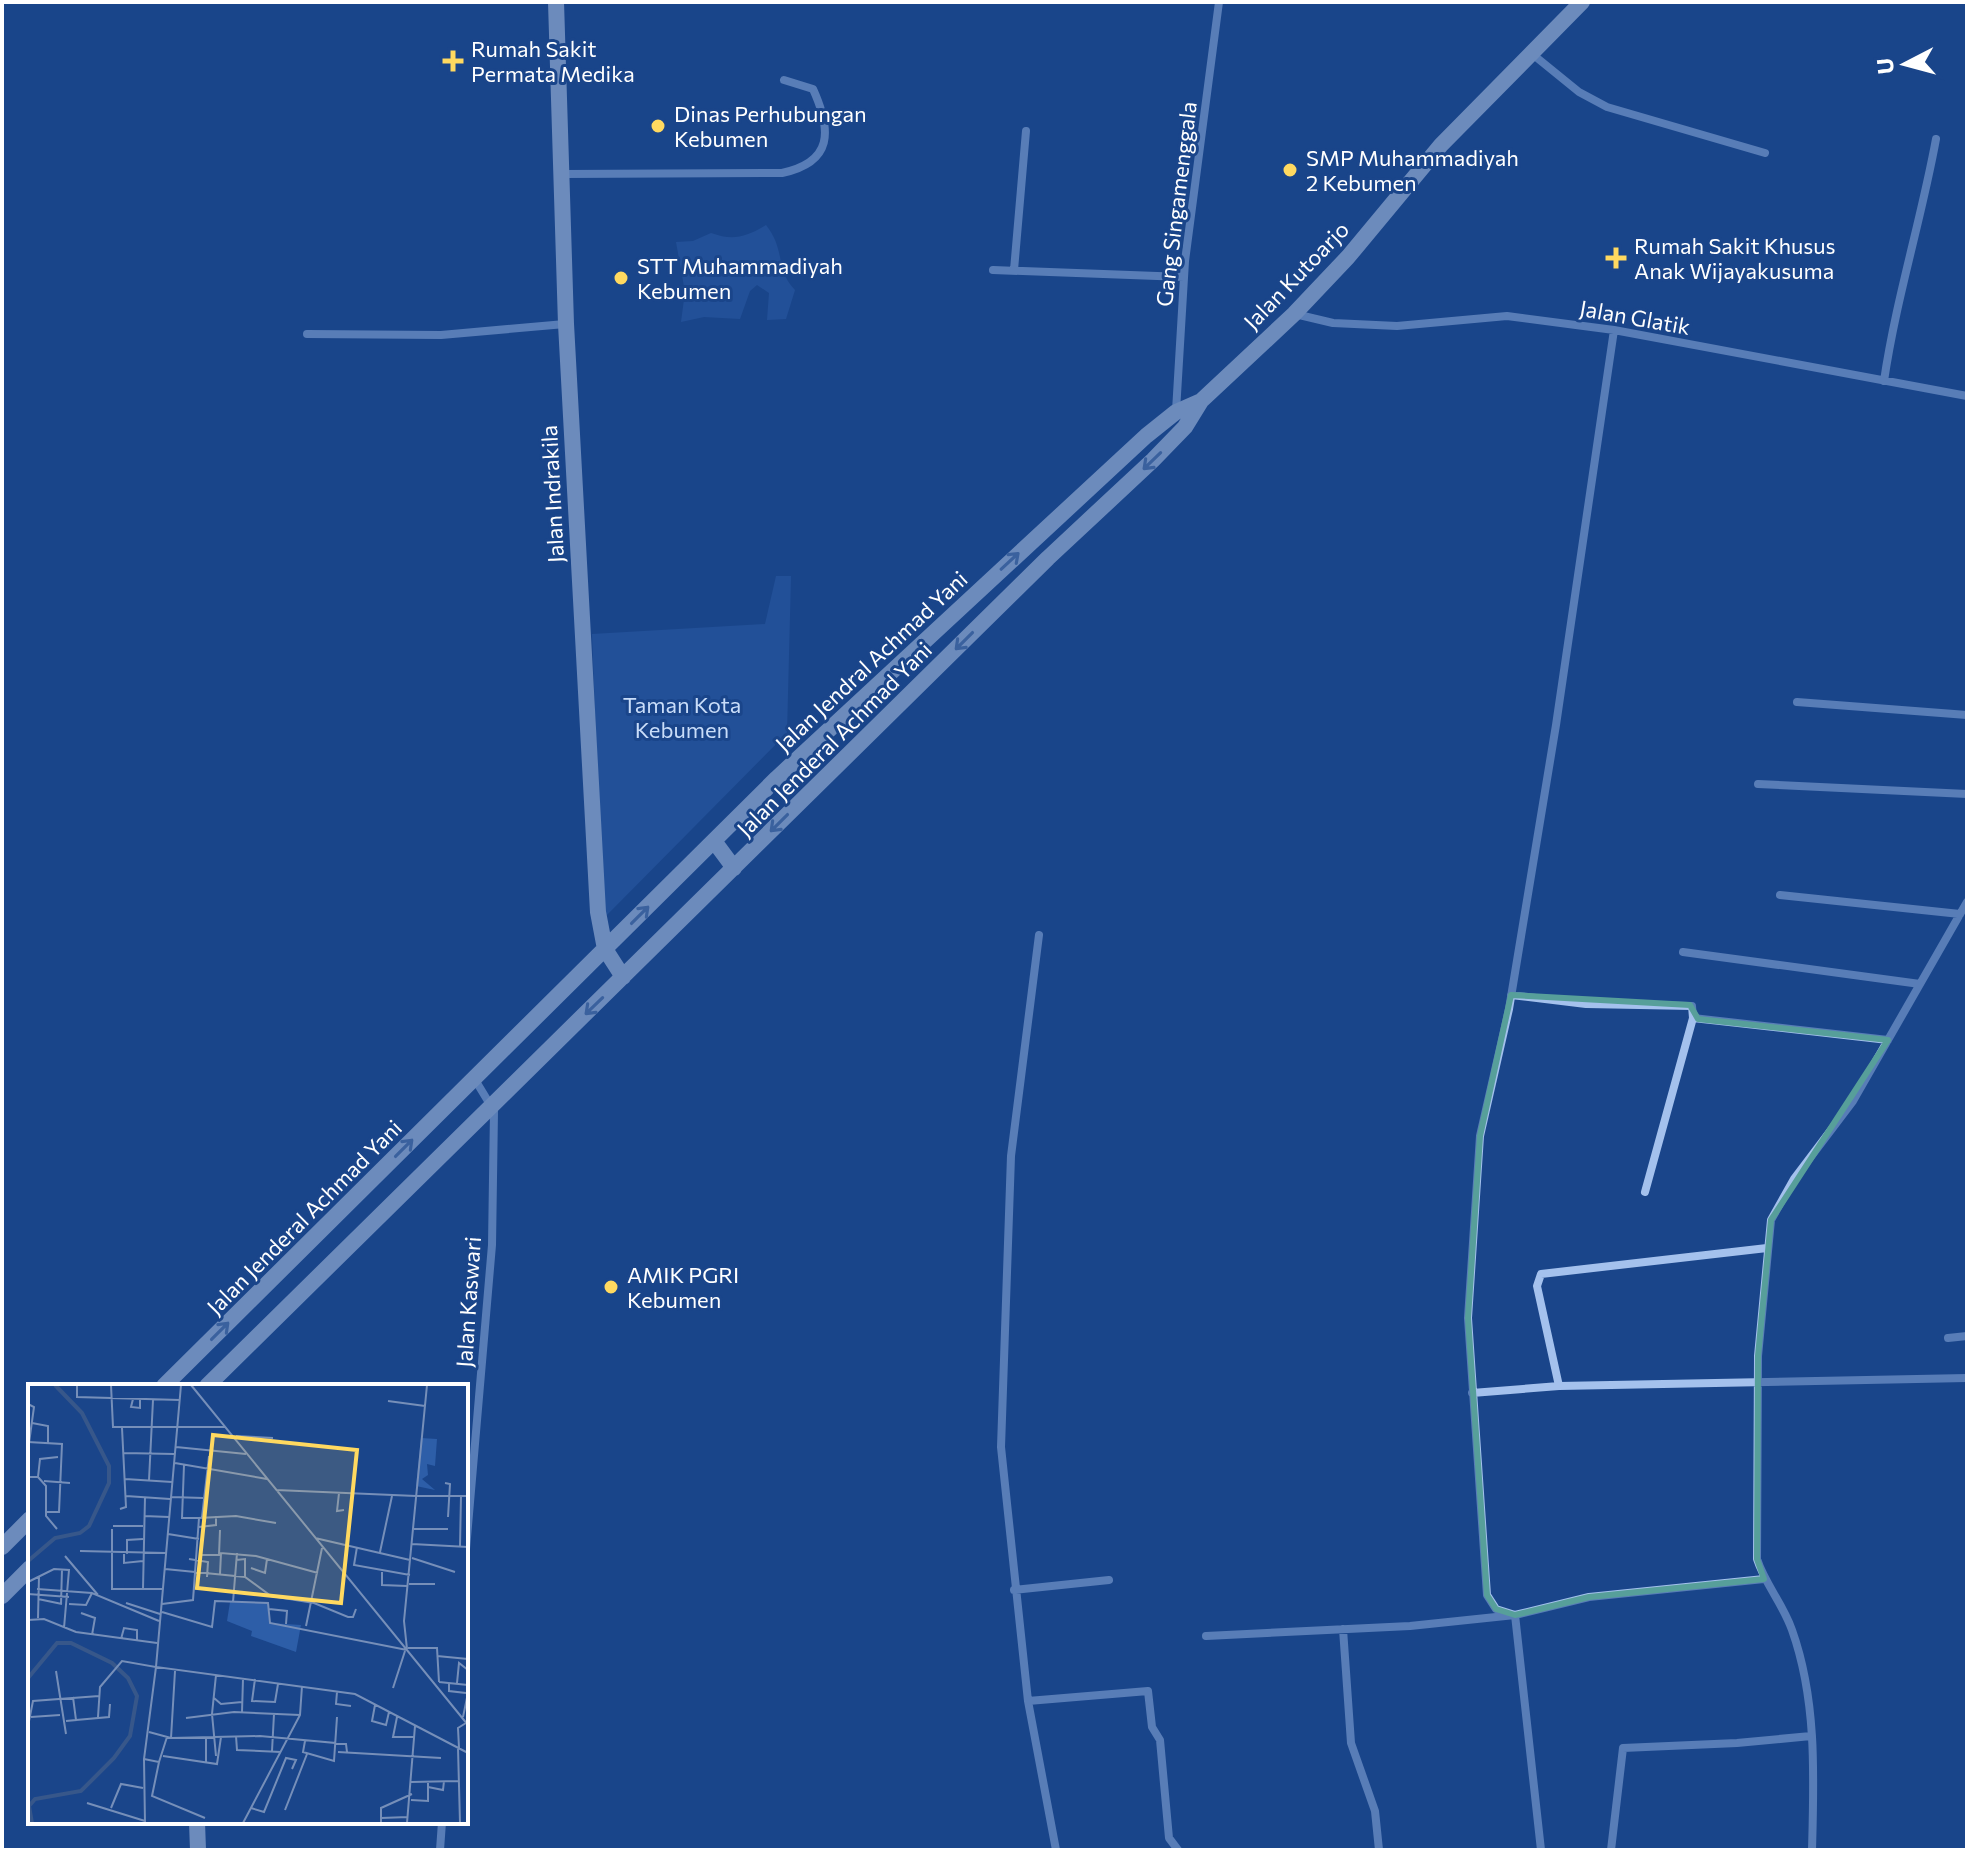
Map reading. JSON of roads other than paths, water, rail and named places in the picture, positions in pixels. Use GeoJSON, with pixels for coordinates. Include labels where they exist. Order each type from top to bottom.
{"type":"FeatureCollection","features":[{"type":"Feature","properties":{"kind":"main road","name":"Jalan Indrakila"},"geometry":{"type":"LineString","coordinates":[[556,2],[564,174],[566,324],[598,912],[605,949],[623,977]]}},
{"type":"Feature","properties":{"kind":"main road","name":"Jalan Kutoarjo"},"geometry":{"type":"LineString","coordinates":[[1201,401],[1294,314],[1348,257],[1441,145],[1582,2]]}},
{"type":"Feature","properties":{"kind":"main road","name":"Jalan Jendral Achmad Yani"},"geometry":{"type":"LineString","coordinates":[[583,969],[956,610],[1176,412],[1201,401]]}},
{"type":"Feature","properties":{"kind":"main road","name":"Jalan Jenderal Achmad Yani"},"geometry":{"type":"LineString","coordinates":[[209,1384],[1185,427],[1201,401]]}},
{"type":"Feature","properties":{"kind":"main road"},"geometry":{"type":"LineString","coordinates":[[714,841],[734,868]]}},
{"type":"Feature","properties":{"kind":"main road","name":"Jalan Jenderal Achmad Yani"},"geometry":{"type":"LineString","coordinates":[[166,1384],[583,969]]}},
{"type":"Feature","properties":{"kind":"main road"},"geometry":{"type":"LineString","coordinates":[[2,1547],[28,1521]]}},
{"type":"Feature","properties":{"kind":"main road"},"geometry":{"type":"LineString","coordinates":[[2,1596],[28,1570]]}},
{"type":"Feature","properties":{"kind":"main road"},"geometry":{"type":"LineString","coordinates":[[197,1824],[198,1850]]}},
{"type":"Feature","properties":{"kind":"street","name":"Gang Singamenggala"},"geometry":{"type":"LineString","coordinates":[[1176,412],[1184,277],[1219,2]]}},
{"type":"Feature","properties":{"kind":"street"},"geometry":{"type":"LineString","coordinates":[[1531,53],[1579,92],[1607,107],[1765,153]]}},
{"type":"Feature","properties":{"kind":"street"},"geometry":{"type":"LineString","coordinates":[[564,174],[782,173],[801,169],[819,157],[825,136],[824,113],[813,89],[784,80]]}},
{"type":"Feature","properties":{"kind":"street"},"geometry":{"type":"LineString","coordinates":[[1014,270],[1026,131]]}},
{"type":"Feature","properties":{"kind":"street"},"geometry":{"type":"LineString","coordinates":[[1884,381],[1893,322],[1922,216],[1936,139]]}},
{"type":"Feature","properties":{"kind":"street"},"geometry":{"type":"LineString","coordinates":[[993,270],[1184,277]]}},
{"type":"Feature","properties":{"kind":"street","name":"Jalan Glatik"},"geometry":{"type":"LineString","coordinates":[[1294,314],[1333,323],[1397,326],[1507,316],[1614,330],[1967,396]]}},
{"type":"Feature","properties":{"kind":"street"},"geometry":{"type":"LineString","coordinates":[[307,334],[441,335],[566,324]]}},
{"type":"Feature","properties":{"kind":"street"},"geometry":{"type":"LineString","coordinates":[[1515,1615],[1496,1609],[1487,1595],[1472,1393],[1468,1318],[1480,1136],[1511,995],[1556,725],[1614,330]]}},
{"type":"Feature","properties":{"kind":"street"},"geometry":{"type":"LineString","coordinates":[[1176,412],[1185,427]]}},
{"type":"Feature","properties":{"kind":"street"},"geometry":{"type":"LineString","coordinates":[[1797,702],[1967,715]]}},
{"type":"Feature","properties":{"kind":"street"},"geometry":{"type":"LineString","coordinates":[[1758,784],[1967,794]]}},
{"type":"Feature","properties":{"kind":"street"},"geometry":{"type":"LineString","coordinates":[[1780,895],[1960,914]]}},
{"type":"Feature","properties":{"kind":"street"},"geometry":{"type":"LineString","coordinates":[[1812,1850],[1814,1764],[1804,1668],[1778,1596],[1764,1579],[1757,1559],[1757,1383],[1771,1220],[1794,1179],[1853,1101],[1967,902]]}},
{"type":"Feature","properties":{"kind":"street"},"geometry":{"type":"LineString","coordinates":[[1039,935],[1011,1171],[1001,1447],[1028,1701],[1056,1850]]}},
{"type":"Feature","properties":{"kind":"street"},"geometry":{"type":"LineString","coordinates":[[1683,952],[1920,984]]}},
{"type":"Feature","properties":{"kind":"street"},"geometry":{"type":"LineString","coordinates":[[1511,995],[1586,1004],[1690,1005],[1693,1018],[1645,1192]]}},
{"type":"Feature","properties":{"kind":"street"},"geometry":{"type":"LineString","coordinates":[[1693,1018],[1888,1040]]}},
{"type":"Feature","properties":{"kind":"street"},"geometry":{"type":"LineString","coordinates":[[474,1078],[493,1105]]}},
{"type":"Feature","properties":{"kind":"street","name":"Jalan Kaswari"},"geometry":{"type":"LineString","coordinates":[[468,1526],[492,1245],[493,1105]]}},
{"type":"Feature","properties":{"kind":"street"},"geometry":{"type":"LineString","coordinates":[[1559,1386],[1537,1286],[1541,1274],[1767,1248]]}},
{"type":"Feature","properties":{"kind":"street"},"geometry":{"type":"LineString","coordinates":[[1948,1338],[1967,1336]]}},
{"type":"Feature","properties":{"kind":"street"},"geometry":{"type":"LineString","coordinates":[[1472,1393],[1559,1386],[1967,1378]]}},
{"type":"Feature","properties":{"kind":"street"},"geometry":{"type":"LineString","coordinates":[[1206,1636],[1410,1626],[1515,1615],[1589,1597],[1764,1579]]}},
{"type":"Feature","properties":{"kind":"street"},"geometry":{"type":"LineString","coordinates":[[1014,1590],[1109,1580]]}},
{"type":"Feature","properties":{"kind":"street"},"geometry":{"type":"LineString","coordinates":[[1515,1615],[1541,1850]]}},
{"type":"Feature","properties":{"kind":"street"},"geometry":{"type":"LineString","coordinates":[[1343,1629],[1351,1743],[1375,1811],[1379,1850]]}},
{"type":"Feature","properties":{"kind":"street"},"geometry":{"type":"LineString","coordinates":[[1028,1701],[1148,1691],[1152,1727],[1160,1740],[1169,1838],[1178,1850]]}},
{"type":"Feature","properties":{"kind":"street"},"geometry":{"type":"LineString","coordinates":[[1611,1850],[1623,1748],[1811,1736]]}},
{"type":"Feature","properties":{"kind":"street"},"geometry":{"type":"LineString","coordinates":[[440,1850],[442,1824]]}},
{"type":"Feature","properties":{"kind":"place","name":"Rumah Sakit Permata Medika"},"geometry":{"type":"Point","coordinates":[453,61]}},
{"type":"Feature","properties":{"kind":"place","name":"Dinas Perhubungan Kebumen"},"geometry":{"type":"Point","coordinates":[658,126]}},
{"type":"Feature","properties":{"kind":"place","name":"SMP Muhammadiyah 2 Kebumen"},"geometry":{"type":"Point","coordinates":[1290,170]}},
{"type":"Feature","properties":{"kind":"place","name":"Rumah Sakit Khusus Anak Wijayakusuma"},"geometry":{"type":"Point","coordinates":[1616,258]}},
{"type":"Feature","properties":{"kind":"place","name":"STT Muhammadiyah Kebumen"},"geometry":{"type":"Point","coordinates":[621,278]}},
{"type":"Feature","properties":{"kind":"place","name":"AMIK PGRI Kebumen"},"geometry":{"type":"Point","coordinates":[611,1287]}},
{"type":"Feature","properties":{"kind":"park label","name":"Taman Kota Kebumen"},"geometry":{"type":"Point","coordinates":[682,716]}}]}
